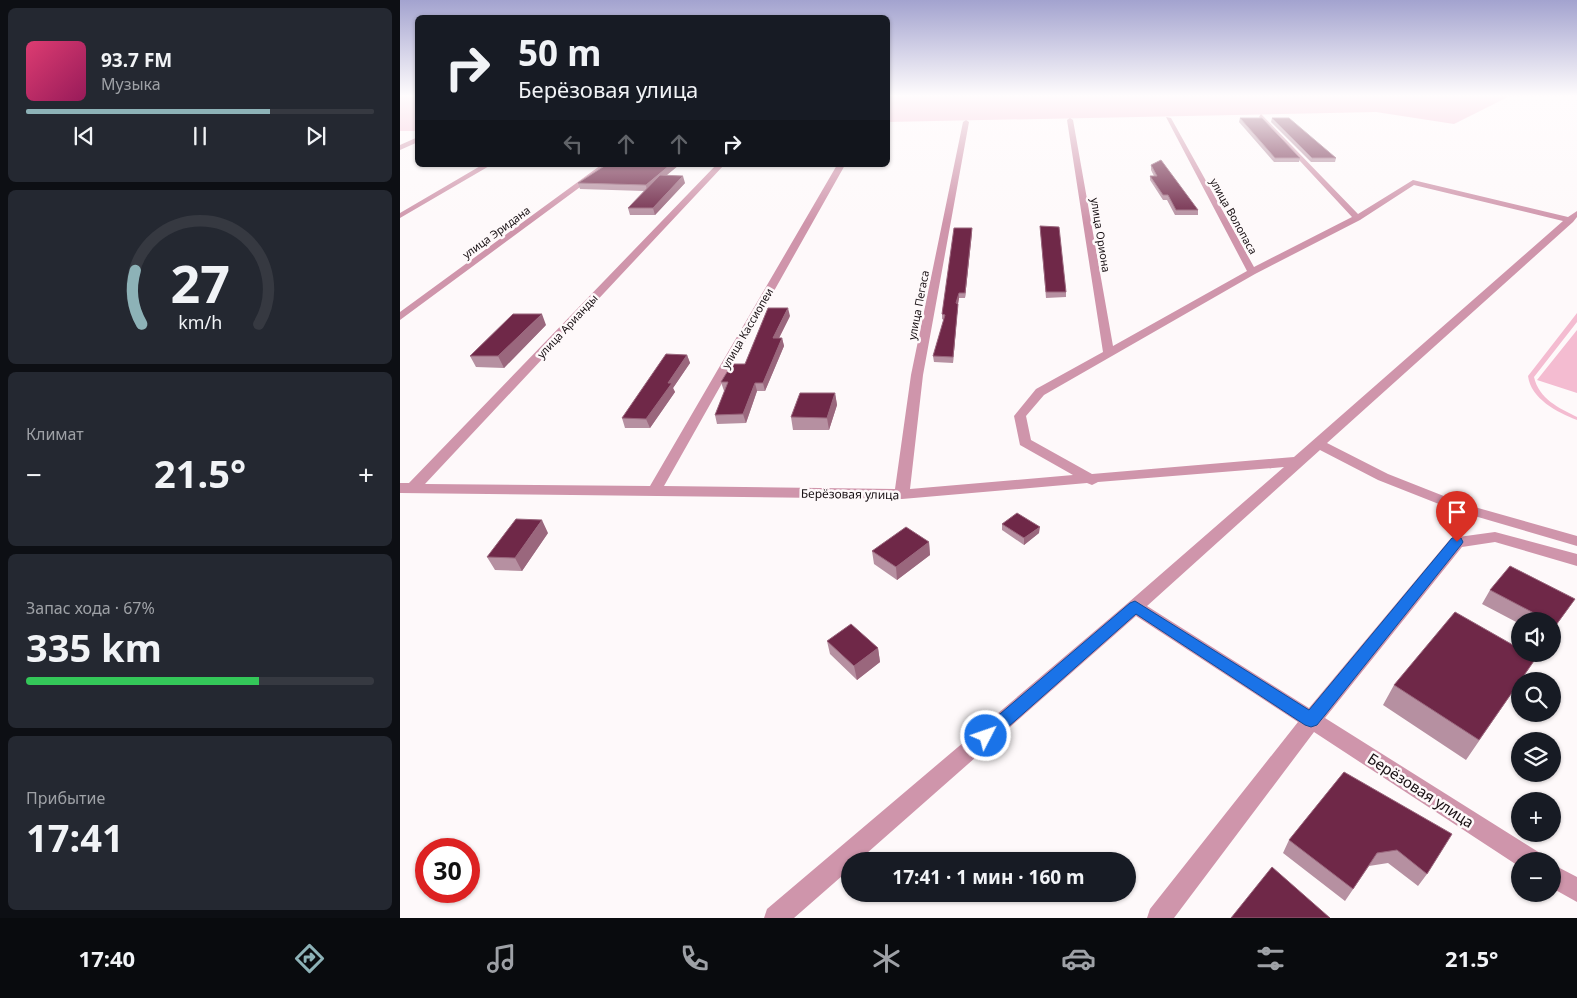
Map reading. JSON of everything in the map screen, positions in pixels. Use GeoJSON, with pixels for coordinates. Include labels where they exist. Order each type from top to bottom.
{"type":"FeatureCollection","features":[{"type":"Feature","properties":{"kind":"street","name":"улица Пегаса"},"geometry":{"type":"LineString","coordinates":[[902,494],[917,375],[963,138]]}},
{"type":"Feature","properties":{"kind":"street","name":"улица Ориона"},"geometry":{"type":"LineString","coordinates":[[1073,138],[1109,354]]}},
{"type":"Feature","properties":{"kind":"street","name":"улица Волопаса"},"geometry":{"type":"LineString","coordinates":[[1179,138],[1252,272]]}},
{"type":"Feature","properties":{"kind":"street"},"geometry":{"type":"LineString","coordinates":[[1282,138],[1357,218]]}},
{"type":"Feature","properties":{"kind":"street"},"geometry":{"type":"LineString","coordinates":[[400,148],[415,140]]}},
{"type":"Feature","properties":{"kind":"street"},"geometry":{"type":"LineString","coordinates":[[400,216],[484,167]]}},
{"type":"Feature","properties":{"kind":"street","name":"улица Эридана"},"geometry":{"type":"LineString","coordinates":[[400,317],[603,167]]}},
{"type":"Feature","properties":{"kind":"street","name":"улица Арианды"},"geometry":{"type":"LineString","coordinates":[[407,487],[718,167]]}},
{"type":"Feature","properties":{"kind":"street","name":"улица Кассиопеи"},"geometry":{"type":"LineString","coordinates":[[654,492],[840,167]]}},
{"type":"Feature","properties":{"kind":"street"},"geometry":{"type":"LineString","coordinates":[[1092,480],[1025,442],[1020,416],[1040,392],[1252,272],[1357,218],[1413,182],[1573,217]]}},
{"type":"Feature","properties":{"kind":"street"},"geometry":{"type":"LineString","coordinates":[[776,918],[1135,607],[1573,217]]}},
{"type":"Feature","properties":{"kind":"street"},"geometry":{"type":"LineString","coordinates":[[1317,443],[1383,477],[1458,507],[1577,540]]}},
{"type":"Feature","properties":{"kind":"street","name":"Берёзовая улица"},"geometry":{"type":"LineString","coordinates":[[407,487],[654,492],[902,494],[1092,480],[1299,461]]}},
{"type":"Feature","properties":{"kind":"street"},"geometry":{"type":"LineString","coordinates":[[1159,918],[1311,720],[1457,542],[1494,537],[1577,560]]}},
{"type":"Feature","properties":{"kind":"street","name":"Берёзовая улица"},"geometry":{"type":"LineString","coordinates":[[1135,607],[1518,852]]}},
{"type":"Feature","properties":{"kind":"street"},"geometry":{"type":"LineString","coordinates":[[1561,880],[1577,890]]}},
{"type":"Feature","properties":{"kind":"shaded area"},"geometry":{"type":"Polygon","coordinates":[[[1577,313],[1577,322],[1534,377],[1545,397],[1577,417],[1577,420],[1546,404],[1534,391],[1528,376],[1577,313]]]}},
{"type":"Feature","properties":{"kind":"shaded area"},"geometry":{"type":"Polygon","coordinates":[[[1577,330],[1577,393],[1537,380],[1577,330]]]}},
{"type":"Feature","properties":{"kind":"building"},"geometry":{"type":"Polygon","coordinates":[[[1257,138],[1281,138],[1300,158],[1275,158],[1257,138]]]}},
{"type":"Feature","properties":{"kind":"building"},"geometry":{"type":"Polygon","coordinates":[[[1292,138],[1312,138],[1336,158],[1312,158],[1292,138]]]}},
{"type":"Feature","properties":{"kind":"building"},"geometry":{"type":"Polygon","coordinates":[[[1161,160],[1198,210],[1176,210],[1168,195],[1163,195],[1150,176],[1157,176],[1151,165],[1161,160]]]}},
{"type":"Feature","properties":{"kind":"building"},"geometry":{"type":"Polygon","coordinates":[[[603,167],[668,167],[646,185],[578,183],[603,167]]]}},
{"type":"Feature","properties":{"kind":"building"},"geometry":{"type":"Polygon","coordinates":[[[660,175],[683,176],[653,208],[628,208],[660,175]]]}},
{"type":"Feature","properties":{"kind":"building"},"geometry":{"type":"Polygon","coordinates":[[[1040,226],[1059,227],[1066,292],[1046,292],[1040,226]]]}},
{"type":"Feature","properties":{"kind":"building"},"geometry":{"type":"Polygon","coordinates":[[[954,228],[972,228],[965,293],[959,293],[956,303],[958,304],[953,357],[933,356],[945,315],[942,314],[954,228]]]}},
{"type":"Feature","properties":{"kind":"building"},"geometry":{"type":"Polygon","coordinates":[[[768,308],[788,308],[773,338],[782,338],[763,383],[755,383],[743,414],[715,415],[728,382],[721,382],[732,364],[745,364],[768,308]]]}},
{"type":"Feature","properties":{"kind":"building"},"geometry":{"type":"Polygon","coordinates":[[[513,314],[542,314],[498,356],[470,356],[513,314]]]}},
{"type":"Feature","properties":{"kind":"building"},"geometry":{"type":"Polygon","coordinates":[[[666,354],[687,355],[668,383],[672,383],[646,419],[622,418],[666,354]]]}},
{"type":"Feature","properties":{"kind":"building"},"geometry":{"type":"Polygon","coordinates":[[[800,393],[835,393],[827,418],[791,417],[800,393]]]}},
{"type":"Feature","properties":{"kind":"building"},"geometry":{"type":"Polygon","coordinates":[[[1017,513],[1040,527],[1024,538],[1002,524],[1017,513]]]}},
{"type":"Feature","properties":{"kind":"building"},"geometry":{"type":"Polygon","coordinates":[[[516,519],[542,520],[515,558],[487,557],[516,519]]]}},
{"type":"Feature","properties":{"kind":"building"},"geometry":{"type":"Polygon","coordinates":[[[906,527],[929,542],[896,567],[872,551],[906,527]]]}},
{"type":"Feature","properties":{"kind":"building"},"geometry":{"type":"Polygon","coordinates":[[[1510,566],[1575,599],[1561,618],[1561,612],[1532,612],[1490,590],[1510,566]]]}},
{"type":"Feature","properties":{"kind":"building"},"geometry":{"type":"Polygon","coordinates":[[[1455,612],[1511,644],[1511,662],[1533,662],[1526,672],[1511,672],[1511,694],[1479,740],[1394,685],[1455,612]]]}},
{"type":"Feature","properties":{"kind":"building"},"geometry":{"type":"Polygon","coordinates":[[[851,624],[878,648],[854,666],[827,641],[851,624]]]}},
{"type":"Feature","properties":{"kind":"building"},"geometry":{"type":"Polygon","coordinates":[[[1344,772],[1452,834],[1427,874],[1397,850],[1377,853],[1353,889],[1289,840],[1344,772]]]}},
{"type":"Feature","properties":{"kind":"building"},"geometry":{"type":"Polygon","coordinates":[[[1272,867],[1330,918],[1231,918],[1272,867]]]}},
{"type":"Feature","properties":{"kind":"route"},"geometry":{"type":"LineString","coordinates":[[986,736],[1135,607],[1311,720],[1457,542]]}}]}
